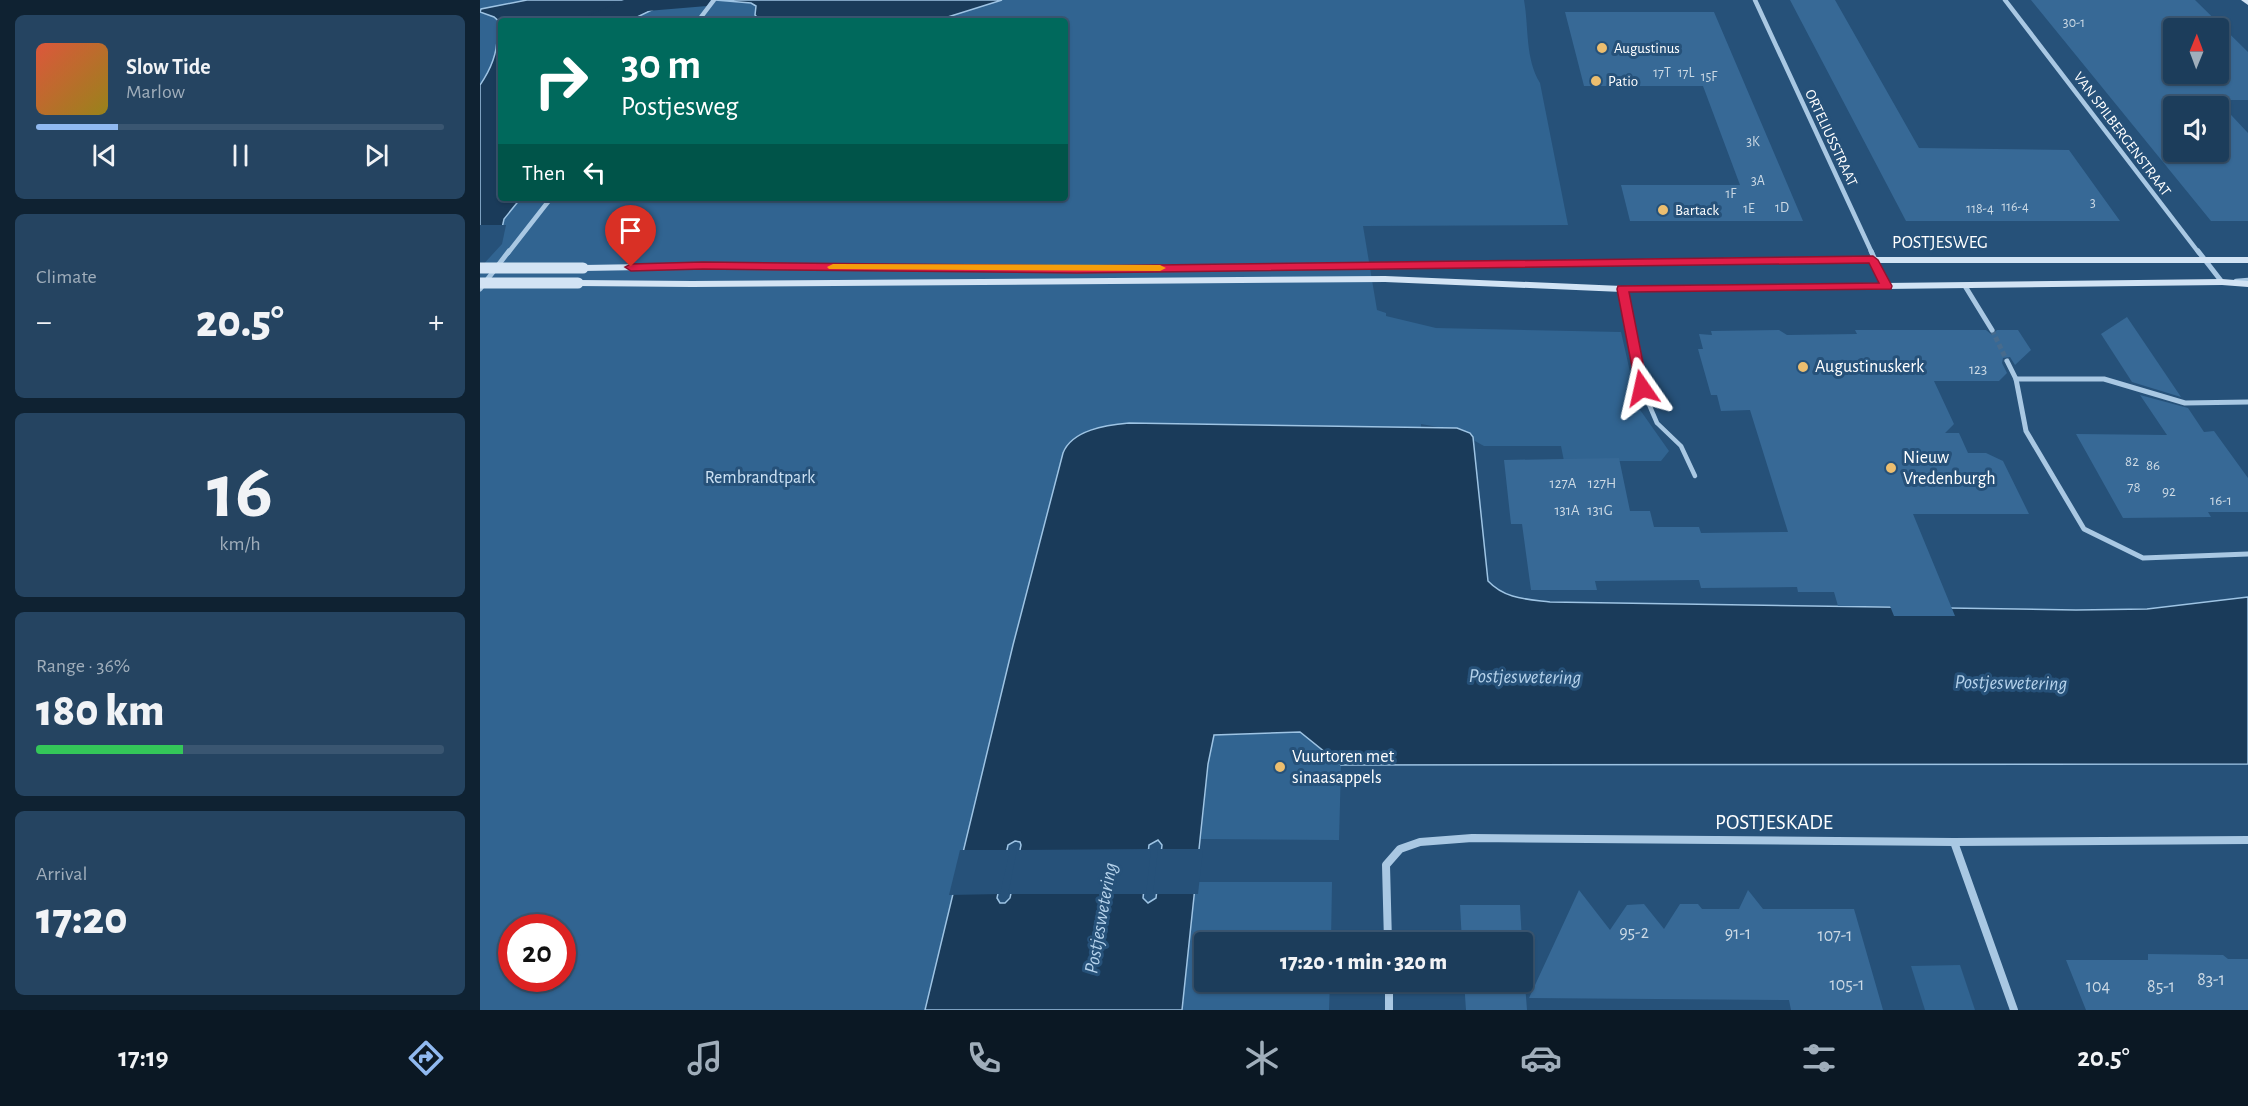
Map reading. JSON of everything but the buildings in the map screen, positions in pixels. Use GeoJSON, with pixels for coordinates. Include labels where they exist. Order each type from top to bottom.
{"type":"FeatureCollection","features":[{"type":"Feature","properties":{"kind":"street"},"geometry":{"type":"LineString","coordinates":[[700,18],[714,0]]}},
{"type":"Feature","properties":{"kind":"street","name":"ORTELIUSSTRAAT"},"geometry":{"type":"LineString","coordinates":[[1755,0],[1873,260],[1887,286]]}},
{"type":"Feature","properties":{"kind":"street","name":"VAN SPILBERGENSTRAAT"},"geometry":{"type":"LineString","coordinates":[[2005,0],[2222,282]]}},
{"type":"Feature","properties":{"kind":"street"},"geometry":{"type":"LineString","coordinates":[[480,289],[549,201]]}},
{"type":"Feature","properties":{"kind":"street","name":"POSTJESWEG"},"geometry":{"type":"LineString","coordinates":[[480,268],[703,266],[1077,269],[1873,260],[2248,260]]}},
{"type":"Feature","properties":{"kind":"street"},"geometry":{"type":"LineString","coordinates":[[480,283],[704,284],[1384,279],[1622,289],[2222,282],[2248,284]]}},
{"type":"Feature","properties":{"kind":"street"},"geometry":{"type":"LineString","coordinates":[[1965,286],[1992,330]]}},
{"type":"Feature","properties":{"kind":"street"},"geometry":{"type":"LineString","coordinates":[[2007,361],[2016,379],[2026,431],[2084,530],[2143,558],[2248,554]]}},
{"type":"Feature","properties":{"kind":"street"},"geometry":{"type":"LineString","coordinates":[[2016,379],[2103,379],[2185,403],[2248,402]]}},
{"type":"Feature","properties":{"kind":"street","name":"POSTJESKADE"},"geometry":{"type":"LineString","coordinates":[[1388,932],[1386,865],[1400,849],[1420,842],[1472,838],[1954,842],[2248,840]]}},
{"type":"Feature","properties":{"kind":"street"},"geometry":{"type":"LineString","coordinates":[[1954,842],[2014,1010]]}},
{"type":"Feature","properties":{"kind":"street"},"geometry":{"type":"LineString","coordinates":[[1389,992],[1389,1010]]}},
{"type":"Feature","properties":{"kind":"lane"},"geometry":{"type":"LineString","coordinates":[[2222,282],[2248,280]]}},
{"type":"Feature","properties":{"kind":"lane"},"geometry":{"type":"LineString","coordinates":[[1622,289],[1642,388],[1657,423],[1681,446],[1695,476]]}},
{"type":"Feature","properties":{"kind":"green space","name":"Rembrandtpark"},"geometry":{"type":"Polygon","coordinates":[[[480,0],[1524,0],[1530,53],[1540,83],[1568,225],[1363,226],[1377,310],[1386,313],[1386,316],[1436,328],[1621,332],[1638,407],[1669,451],[1661,461],[1564,461],[1561,446],[1484,446],[1455,430],[1421,424],[1421,428],[1085,437],[1062,459],[1013,645],[925,1010],[480,1010],[480,0]]]}},
{"type":"Feature","properties":{"kind":"green space"},"geometry":{"type":"Polygon","coordinates":[[[1300,732],[1341,765],[1339,840],[1201,839],[1208,763],[1214,735],[1300,732]]]}},
{"type":"Feature","properties":{"kind":"green space"},"geometry":{"type":"Polygon","coordinates":[[[1196,882],[1332,882],[1331,932],[1194,932],[1194,992],[1330,992],[1329,1010],[1182,1010],[1196,882]]]}},
{"type":"Feature","properties":{"kind":"green space"},"geometry":{"type":"Polygon","coordinates":[[[1960,965],[1975,1010],[1925,1010],[1911,966],[1960,965]]]}},
{"type":"Feature","properties":{"kind":"water"},"geometry":{"type":"Polygon","coordinates":[[[527,0],[683,0],[662,5],[635,18],[498,18],[498,20],[480,12],[481,9],[527,0]]]}},
{"type":"Feature","properties":{"kind":"water"},"geometry":{"type":"Polygon","coordinates":[[[715,0],[1002,0],[945,18],[758,18],[755,15],[756,6],[751,3],[715,0]]]}},
{"type":"Feature","properties":{"kind":"water"},"geometry":{"type":"Polygon","coordinates":[[[497,34],[498,201],[519,201],[504,219],[499,242],[480,265],[480,85],[493,61],[497,34]]]}},
{"type":"Feature","properties":{"kind":"water","name":"Postjeswetering"},"geometry":{"type":"Polygon","coordinates":[[[1129,423],[1457,428],[1470,433],[1473,437],[1488,581],[1509,595],[1524,599],[1550,602],[2076,610],[2147,609],[2248,597],[2248,764],[1341,765],[1300,732],[1214,735],[1208,764],[1182,1010],[925,1010],[1013,645],[1063,453],[1067,445],[1082,434],[1100,427],[1129,423]],[[1158,840],[1149,845],[1143,898],[1148,903],[1156,898],[1162,845],[1158,840]],[[1015,841],[1008,845],[997,898],[1000,903],[1005,903],[1010,898],[1021,845],[1020,842],[1015,841]]]}},
{"type":"Feature","properties":{"kind":"pier"},"geometry":{"type":"Polygon","coordinates":[[[480,225],[506,225],[502,244],[480,268],[480,225]]]}},
{"type":"Feature","properties":{"kind":"pier"},"geometry":{"type":"Polygon","coordinates":[[[1151,849],[1146,894],[1008,894],[1017,850],[1151,849]]]}},
{"type":"Feature","properties":{"kind":"pier"},"geometry":{"type":"Polygon","coordinates":[[[1158,849],[1203,849],[1198,894],[1153,894],[1158,849]]]}},
{"type":"Feature","properties":{"kind":"pier"},"geometry":{"type":"Polygon","coordinates":[[[960,850],[1010,850],[1000,894],[949,895],[960,850]]]}},
{"type":"Feature","properties":{"kind":"waterway"},"geometry":{"type":"LineString","coordinates":[[606,18],[642,3],[697,0]]}},
{"type":"Feature","properties":{"kind":"tunnel"},"geometry":{"type":"LineString","coordinates":[[1992,330],[2007,361]]}},
{"type":"Feature","properties":{"kind":"slow traffic"},"geometry":{"type":"LineString","coordinates":[[833,267],[1160,268]]}},
{"type":"Feature","properties":{"kind":"place","name":"Augustinus"},"geometry":{"type":"Point","coordinates":[1602,48]}},
{"type":"Feature","properties":{"kind":"place","name":"Patio"},"geometry":{"type":"Point","coordinates":[1596,81]}},
{"type":"Feature","properties":{"kind":"place","name":"Bartack"},"geometry":{"type":"Point","coordinates":[1663,210]}},
{"type":"Feature","properties":{"kind":"place","name":"Augustinuskerk"},"geometry":{"type":"Point","coordinates":[1803,367]}},
{"type":"Feature","properties":{"kind":"place","name":"Nieuw Vredenburgh"},"geometry":{"type":"Point","coordinates":[1891,468]}},
{"type":"Feature","properties":{"kind":"place","name":"Vuurtoren met sinaasappels"},"geometry":{"type":"Point","coordinates":[1280,767]}},
{"type":"Feature","properties":{"kind":"route"},"geometry":{"type":"LineString","coordinates":[[631,267],[1077,269],[1873,260],[1887,286],[1622,289],[1642,388]]}}]}
